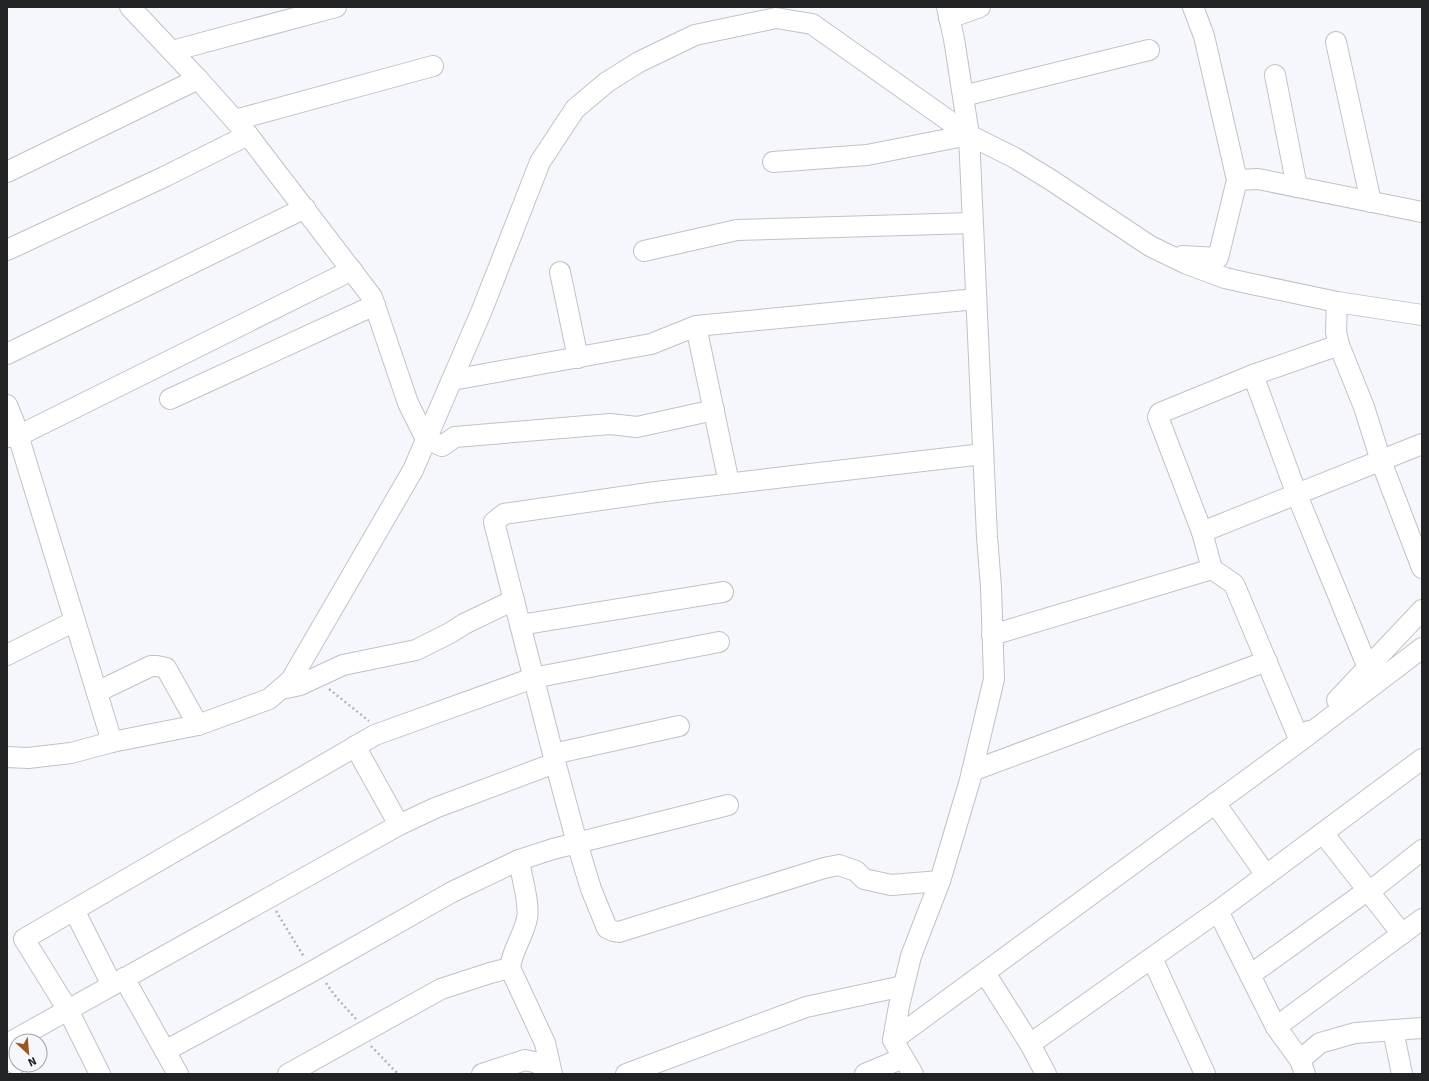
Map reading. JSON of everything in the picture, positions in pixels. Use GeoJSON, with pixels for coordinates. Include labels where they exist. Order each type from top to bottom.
{"type":"FeatureCollection","features":[{"type":"Feature","properties":{"kind":"street"},"geometry":{"type":"LineString","coordinates":[[130,7],[241,127],[305,208],[372,297],[408,403],[434,442]]}},
{"type":"Feature","properties":{"kind":"street"},"geometry":{"type":"LineString","coordinates":[[172,52],[336,7]]}},
{"type":"Feature","properties":{"kind":"street"},"geometry":{"type":"LineString","coordinates":[[865,1074],[908,1066],[893,1040],[904,986],[911,956],[940,881],[972,771],[994,679],[991,587],[987,537],[969,135],[954,39],[948,13],[980,7]]}},
{"type":"Feature","properties":{"kind":"street"},"geometry":{"type":"LineString","coordinates":[[1170,256],[1218,258],[1237,180],[1204,36],[1192,7]]}},
{"type":"Feature","properties":{"kind":"street"},"geometry":{"type":"LineString","coordinates":[[7,757],[28,758],[70,753],[112,742],[198,725],[269,699],[291,680],[412,470],[434,442],[452,380],[482,310],[540,162],[575,109],[606,82],[632,66],[695,35],[776,18],[812,24],[969,135],[1015,158],[1051,180],[1150,246],[1170,256],[1225,278],[1337,302],[1422,315]]}},
{"type":"Feature","properties":{"kind":"street"},"geometry":{"type":"LineString","coordinates":[[1336,42],[1371,202]]}},
{"type":"Feature","properties":{"kind":"street"},"geometry":{"type":"LineString","coordinates":[[963,96],[1149,50]]}},
{"type":"Feature","properties":{"kind":"street"},"geometry":{"type":"LineString","coordinates":[[7,250],[164,177],[241,127],[433,66]]}},
{"type":"Feature","properties":{"kind":"street"},"geometry":{"type":"LineString","coordinates":[[1275,75],[1297,187]]}},
{"type":"Feature","properties":{"kind":"street"},"geometry":{"type":"LineString","coordinates":[[7,172],[198,79]]}},
{"type":"Feature","properties":{"kind":"street"},"geometry":{"type":"LineString","coordinates":[[773,162],[867,155],[969,135]]}},
{"type":"Feature","properties":{"kind":"street"},"geometry":{"type":"LineString","coordinates":[[1237,180],[1258,179],[1422,212]]}},
{"type":"Feature","properties":{"kind":"street"},"geometry":{"type":"LineString","coordinates":[[7,354],[305,208]]}},
{"type":"Feature","properties":{"kind":"street"},"geometry":{"type":"LineString","coordinates":[[644,251],[737,230],[972,223]]}},
{"type":"Feature","properties":{"kind":"street"},"geometry":{"type":"LineString","coordinates":[[12,436],[352,270]]}},
{"type":"Feature","properties":{"kind":"street"},"geometry":{"type":"LineString","coordinates":[[560,272],[578,358]]}},
{"type":"Feature","properties":{"kind":"street"},"geometry":{"type":"LineString","coordinates":[[452,380],[651,344],[696,326],[976,299]]}},
{"type":"Feature","properties":{"kind":"street"},"geometry":{"type":"LineString","coordinates":[[1337,302],[1336,332],[1339,345],[1364,407],[1380,461],[1422,568]]}},
{"type":"Feature","properties":{"kind":"street"},"geometry":{"type":"LineString","coordinates":[[170,399],[375,305]]}},
{"type":"Feature","properties":{"kind":"street"},"geometry":{"type":"LineString","coordinates":[[696,326],[729,483]]}},
{"type":"Feature","properties":{"kind":"street"},"geometry":{"type":"LineString","coordinates":[[1300,741],[1234,584],[1212,569],[1202,532],[1158,416],[1160,413],[1253,375],[1339,345]]}},
{"type":"Feature","properties":{"kind":"street"},"geometry":{"type":"LineString","coordinates":[[1253,375],[1297,495],[1368,668]]}},
{"type":"Feature","properties":{"kind":"street"},"geometry":{"type":"LineString","coordinates":[[7,406],[12,436],[75,621],[112,742]]}},
{"type":"Feature","properties":{"kind":"street"},"geometry":{"type":"LineString","coordinates":[[434,442],[455,437],[610,424],[637,427],[714,410]]}},
{"type":"Feature","properties":{"kind":"street"},"geometry":{"type":"LineString","coordinates":[[1202,532],[1422,444]]}},
{"type":"Feature","properties":{"kind":"street"},"geometry":{"type":"LineString","coordinates":[[940,881],[891,885],[864,879],[856,871],[839,865],[824,868],[619,932],[607,928],[591,889],[554,759],[494,522],[504,514],[656,492],[983,454]]}},
{"type":"Feature","properties":{"kind":"street"},"geometry":{"type":"LineString","coordinates":[[992,635],[1212,569]]}},
{"type":"Feature","properties":{"kind":"street"},"geometry":{"type":"LineString","coordinates":[[520,625],[723,592]]}},
{"type":"Feature","properties":{"kind":"street"},"geometry":{"type":"LineString","coordinates":[[282,689],[300,685],[343,665],[416,650],[450,633],[464,624],[514,600]]}},
{"type":"Feature","properties":{"kind":"street"},"geometry":{"type":"LineString","coordinates":[[1300,741],[1416,616]]}},
{"type":"Feature","properties":{"kind":"street"},"geometry":{"type":"LineString","coordinates":[[893,1040],[1300,741],[1422,648],[1416,616]]}},
{"type":"Feature","properties":{"kind":"street"},"geometry":{"type":"LineString","coordinates":[[7,655],[75,621]]}},
{"type":"Feature","properties":{"kind":"street"},"geometry":{"type":"LineString","coordinates":[[100,1074],[68,1010],[24,939],[375,735],[533,678],[719,642]]}},
{"type":"Feature","properties":{"kind":"street"},"geometry":{"type":"LineString","coordinates":[[972,771],[1267,661]]}},
{"type":"Feature","properties":{"kind":"street"},"geometry":{"type":"LineString","coordinates":[[97,692],[151,666],[166,668],[198,725]]}},
{"type":"Feature","properties":{"kind":"street"},"geometry":{"type":"LineString","coordinates":[[7,1044],[399,825],[435,808],[554,759],[679,726]]}},
{"type":"Feature","properties":{"kind":"street"},"geometry":{"type":"LineString","coordinates":[[356,746],[399,825]]}},
{"type":"Feature","properties":{"kind":"street"},"geometry":{"type":"LineString","coordinates":[[1030,1044],[1218,911],[1422,760]]}},
{"type":"Feature","properties":{"kind":"street"},"geometry":{"type":"LineString","coordinates":[[1215,803],[1266,875]]}},
{"type":"Feature","properties":{"kind":"street"},"geometry":{"type":"LineString","coordinates":[[165,1051],[313,971],[452,892],[519,860],[578,843],[728,805]]}},
{"type":"Feature","properties":{"kind":"street"},"geometry":{"type":"LineString","coordinates":[[1323,833],[1402,934]]}},
{"type":"Feature","properties":{"kind":"street"},"geometry":{"type":"LineString","coordinates":[[1250,975],[1368,891],[1422,850]]}},
{"type":"Feature","properties":{"kind":"street"},"geometry":{"type":"LineString","coordinates":[[519,860],[527,905],[527,918],[511,959],[510,968],[541,1031],[548,1052],[552,1074]]}},
{"type":"Feature","properties":{"kind":"street"},"geometry":{"type":"LineString","coordinates":[[74,910],[118,981],[165,1051],[178,1074]]}},
{"type":"Feature","properties":{"kind":"street"},"geometry":{"type":"LineString","coordinates":[[1218,911],[1276,1027],[1302,1067],[1320,1043],[1355,1033],[1422,1028]]}},
{"type":"Feature","properties":{"kind":"street"},"geometry":{"type":"LineString","coordinates":[[1276,1027],[1422,919]]}},
{"type":"Feature","properties":{"kind":"street"},"geometry":{"type":"LineString","coordinates":[[1152,958],[1205,1074]]}},
{"type":"Feature","properties":{"kind":"street"},"geometry":{"type":"LineString","coordinates":[[288,1074],[441,989],[490,972],[510,968]]}},
{"type":"Feature","properties":{"kind":"street"},"geometry":{"type":"LineString","coordinates":[[985,973],[1030,1044],[1046,1074]]}},
{"type":"Feature","properties":{"kind":"street"},"geometry":{"type":"LineString","coordinates":[[626,1074],[806,1007],[904,986]]}},
{"type":"Feature","properties":{"kind":"street"},"geometry":{"type":"LineString","coordinates":[[1393,1030],[1402,1074]]}},
{"type":"Feature","properties":{"kind":"street"},"geometry":{"type":"LineString","coordinates":[[482,1074],[525,1060],[538,1063],[548,1074]]}},
{"type":"Feature","properties":{"kind":"path"},"geometry":{"type":"LineString","coordinates":[[315,678],[384,732]]}},
{"type":"Feature","properties":{"kind":"path"},"geometry":{"type":"LineString","coordinates":[[268,898],[313,971],[319,974],[336,997],[356,1017],[372,1048],[385,1059],[398,1074]]}}]}
